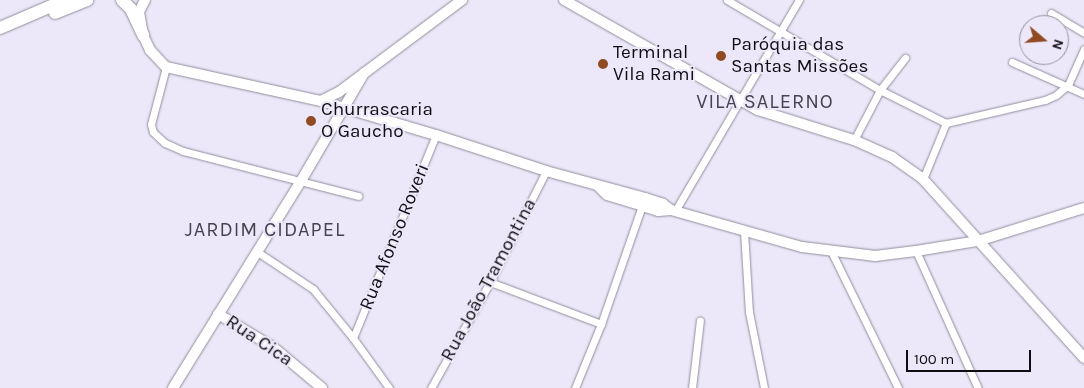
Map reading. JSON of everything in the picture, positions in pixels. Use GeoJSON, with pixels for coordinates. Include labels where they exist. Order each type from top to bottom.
{"type":"FeatureCollection","features":[{"type":"Feature","properties":{"kind":"highway"},"geometry":{"type":"LineString","coordinates":[[0,28],[65,0]]}},
{"type":"Feature","properties":{"kind":"highway"},"geometry":{"type":"LineString","coordinates":[[38,11],[56,13],[88,0]]}},
{"type":"Feature","properties":{"kind":"highway"},"geometry":{"type":"LineString","coordinates":[[122,0],[131,9],[143,35]]}},
{"type":"Feature","properties":{"kind":"street"},"geometry":{"type":"LineString","coordinates":[[145,0],[142,2],[139,12],[143,35],[150,50],[166,67],[321,100],[546,171],[599,187],[609,187],[658,211],[673,210],[744,232],[802,247],[875,256],[916,251],[978,241],[1084,208]]}},
{"type":"Feature","properties":{"kind":"street"},"geometry":{"type":"LineString","coordinates":[[321,100],[339,92],[462,0]]}},
{"type":"Feature","properties":{"kind":"street"},"geometry":{"type":"LineString","coordinates":[[564,0],[740,100],[772,115],[854,140],[892,157],[923,179],[1084,358]]}},
{"type":"Feature","properties":{"kind":"street"},"geometry":{"type":"LineString","coordinates":[[727,0],[880,90],[946,123],[1045,100],[1056,95],[1068,85],[1084,49]]}},
{"type":"Feature","properties":{"kind":"street"},"geometry":{"type":"LineString","coordinates":[[673,210],[799,0]]}},
{"type":"Feature","properties":{"kind":"street"},"geometry":{"type":"LineString","coordinates":[[1051,13],[1084,33]]}},
{"type":"Feature","properties":{"kind":"street"},"geometry":{"type":"LineString","coordinates":[[854,140],[880,90],[905,58]]}},
{"type":"Feature","properties":{"kind":"street"},"geometry":{"type":"LineString","coordinates":[[1012,62],[1068,85],[1084,94]]}},
{"type":"Feature","properties":{"kind":"street"},"geometry":{"type":"LineString","coordinates":[[166,67],[152,116],[154,132],[159,139],[183,150],[358,196]]}},
{"type":"Feature","properties":{"kind":"street"},"geometry":{"type":"LineString","coordinates":[[173,388],[301,181],[364,73]]}},
{"type":"Feature","properties":{"kind":"street"},"geometry":{"type":"LineString","coordinates":[[923,179],[946,123]]}},
{"type":"Feature","properties":{"kind":"street","name":"Rua Afonso Roveri"},"geometry":{"type":"LineString","coordinates":[[353,338],[436,135]]}},
{"type":"Feature","properties":{"kind":"street","name":"Rua João Tramontina"},"geometry":{"type":"LineString","coordinates":[[431,388],[490,282],[546,171]]}},
{"type":"Feature","properties":{"kind":"street"},"geometry":{"type":"LineString","coordinates":[[575,388],[601,324],[643,202]]}},
{"type":"Feature","properties":{"kind":"street"},"geometry":{"type":"LineString","coordinates":[[744,232],[749,312],[764,388]]}},
{"type":"Feature","properties":{"kind":"street"},"geometry":{"type":"LineString","coordinates":[[256,251],[313,289],[390,388]]}},
{"type":"Feature","properties":{"kind":"street"},"geometry":{"type":"LineString","coordinates":[[831,251],[898,388]]}},
{"type":"Feature","properties":{"kind":"street"},"geometry":{"type":"LineString","coordinates":[[916,251],[978,388]]}},
{"type":"Feature","properties":{"kind":"street"},"geometry":{"type":"LineString","coordinates":[[490,282],[601,324]]}},
{"type":"Feature","properties":{"kind":"street","name":"Rua Cica"},"geometry":{"type":"LineString","coordinates":[[218,314],[273,347],[322,388]]}},
{"type":"Feature","properties":{"kind":"street"},"geometry":{"type":"LineString","coordinates":[[692,388],[700,320]]}},
{"type":"Feature","properties":{"kind":"place","name":"Paróquia das Santas Missões"},"geometry":{"type":"Point","coordinates":[721,56]}},
{"type":"Feature","properties":{"kind":"place","name":"Terminal Vila Rami"},"geometry":{"type":"Point","coordinates":[603,64]}},
{"type":"Feature","properties":{"kind":"place","name":"Churrascaria O Gaucho"},"geometry":{"type":"Point","coordinates":[311,121]}},
{"type":"Feature","properties":{"kind":"district","name":"VILA SALERNO"},"geometry":{"type":"Point","coordinates":[765,101]}},
{"type":"Feature","properties":{"kind":"district","name":"JARDIM CIDAPEL"},"geometry":{"type":"Point","coordinates":[265,229]}}]}
